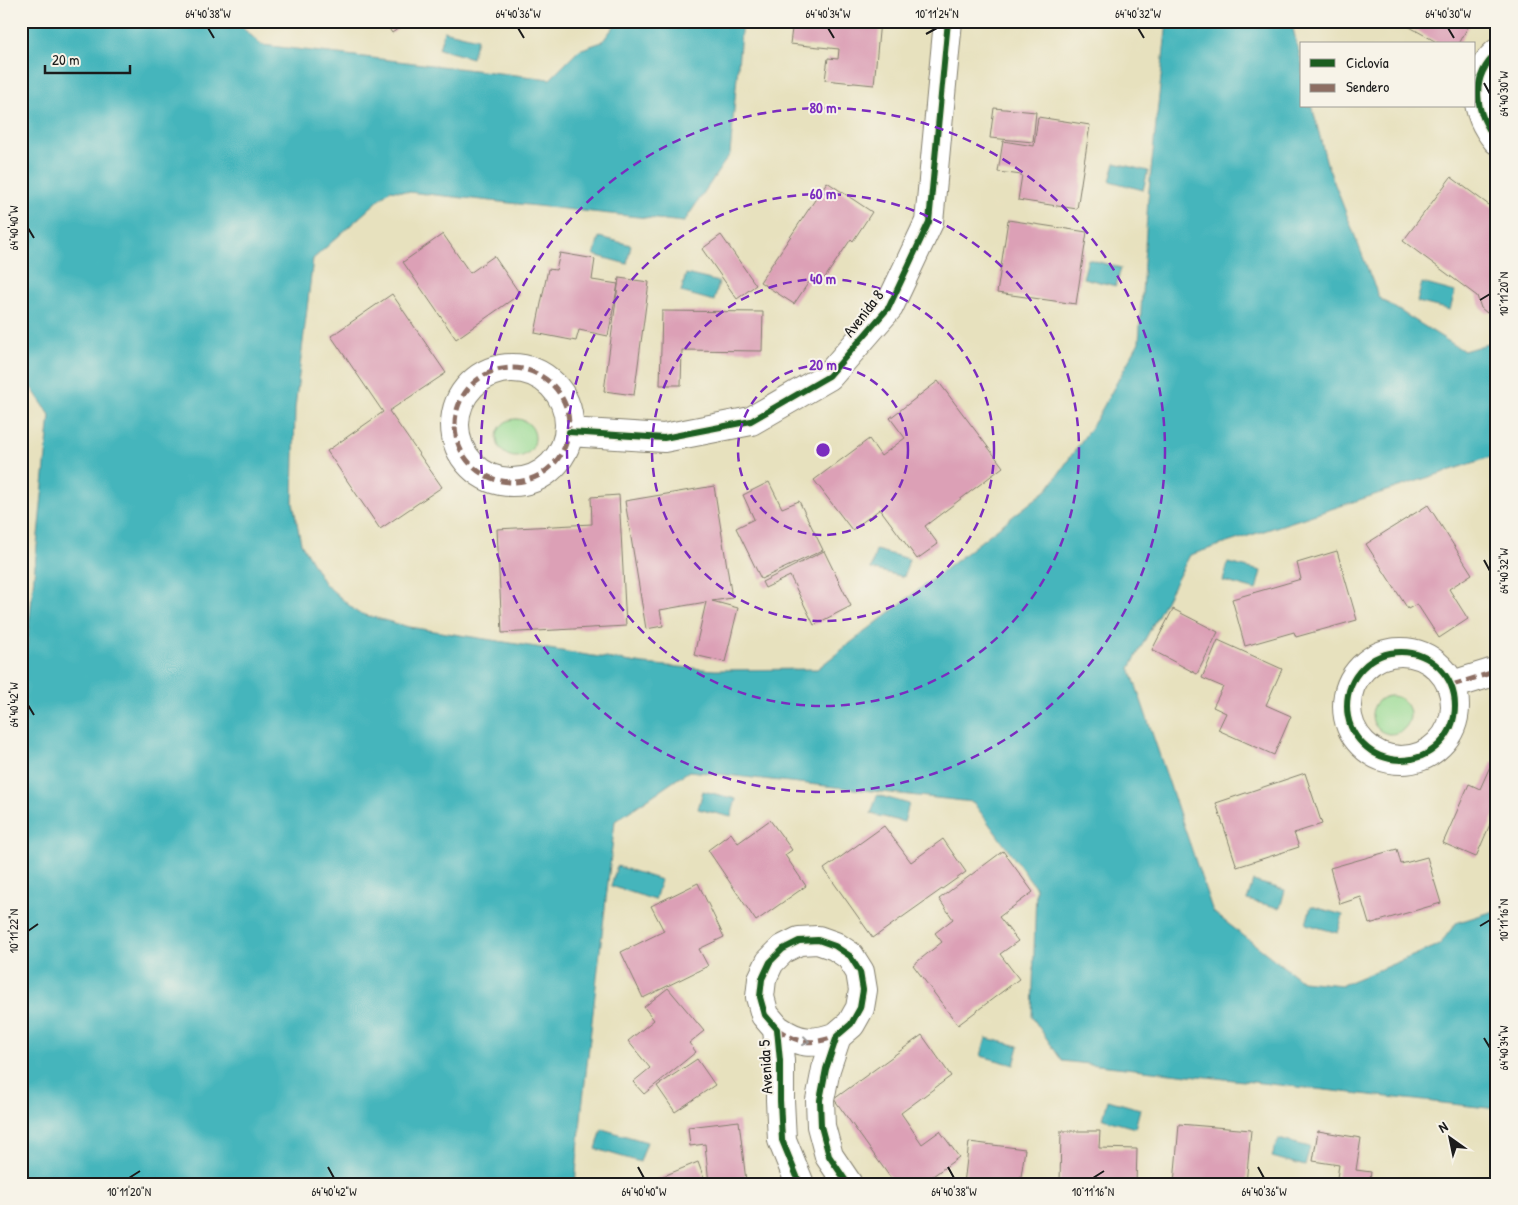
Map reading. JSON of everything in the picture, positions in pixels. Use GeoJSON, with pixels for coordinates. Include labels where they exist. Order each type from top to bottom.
{"type":"FeatureCollection","features":[{"type":"Feature","properties":{"kind":"street","name":"Avenida 8"},"geometry":{"type":"LineString","coordinates":[[569,432],[664,438],[752,422],[829,376],[889,307],[929,222],[948,21]]}},
{"type":"Feature","properties":{"kind":"street"},"geometry":{"type":"LineString","coordinates":[[1497,53],[1484,70],[1479,84],[1478,100],[1484,122],[1497,140]]}},
{"type":"Feature","properties":{"kind":"street"},"geometry":{"type":"LineString","coordinates":[[511,368],[528,370],[542,376],[555,387],[564,400],[569,432],[564,448],[555,462],[543,472],[528,480],[513,482],[496,480],[482,473],[469,463],[460,449],[456,434],[456,418],[460,402],[469,388],[481,378],[495,370],[511,368]]}},
{"type":"Feature","properties":{"kind":"street"},"geometry":{"type":"LineString","coordinates":[[1452,685],[1497,671]]}},
{"type":"Feature","properties":{"kind":"street","name":"Avenida 5"},"geometry":{"type":"LineString","coordinates":[[800,1184],[782,1140],[780,1061],[777,1029],[766,1014],[760,997],[762,979],[770,962],[783,949],[799,942],[818,940],[835,946],[850,956],[860,972],[863,990],[860,1008],[851,1024],[837,1036],[826,1069],[820,1100],[821,1126],[830,1156],[848,1184]]}},
{"type":"Feature","properties":{"kind":"street"},"geometry":{"type":"LineString","coordinates":[[777,1029],[790,1038],[806,1042],[822,1042],[837,1036]]}},
{"type":"Feature","properties":{"kind":"green space"},"geometry":{"type":"Polygon","coordinates":[[[516,419],[530,424],[535,438],[530,452],[516,457],[502,452],[497,438],[502,424],[516,419]]]}},
{"type":"Feature","properties":{"kind":"green space"},"geometry":{"type":"Polygon","coordinates":[[[1391,696],[1405,701],[1410,715],[1405,729],[1391,734],[1377,729],[1372,715],[1377,701],[1391,696]]]}},
{"type":"Feature","properties":{"kind":"water"},"geometry":{"type":"Polygon","coordinates":[[[21,21],[235,21],[262,45],[550,79],[579,50],[602,42],[618,21],[742,21],[730,154],[684,222],[390,190],[313,259],[295,408],[293,503],[301,543],[324,583],[358,613],[409,627],[644,664],[715,670],[817,669],[1048,489],[1096,420],[1139,342],[1148,199],[1167,21],[1291,21],[1300,56],[1300,108],[1313,108],[1327,164],[1379,298],[1464,351],[1497,341],[1497,455],[1190,555],[1130,668],[1213,912],[1302,981],[1342,985],[1439,945],[1456,923],[1497,910],[1497,1109],[1062,1061],[1032,1017],[1036,888],[973,802],[689,771],[615,821],[575,1184],[21,1184],[21,706],[50,415],[21,373],[21,21]]]}},
{"type":"Feature","properties":{"kind":"water"},"geometry":{"type":"Polygon","coordinates":[[[444,31],[477,39],[472,58],[439,49],[444,31]]]}},
{"type":"Feature","properties":{"kind":"water"},"geometry":{"type":"Polygon","coordinates":[[[1115,163],[1148,171],[1143,190],[1110,181],[1115,163]]]}},
{"type":"Feature","properties":{"kind":"water"},"geometry":{"type":"Polygon","coordinates":[[[599,237],[631,245],[627,264],[594,255],[599,237]]]}},
{"type":"Feature","properties":{"kind":"water"},"geometry":{"type":"Polygon","coordinates":[[[1088,259],[1121,268],[1116,286],[1083,278],[1088,259]]]}},
{"type":"Feature","properties":{"kind":"water"},"geometry":{"type":"Polygon","coordinates":[[[686,274],[719,282],[714,301],[681,292],[686,274]]]}},
{"type":"Feature","properties":{"kind":"water"},"geometry":{"type":"Polygon","coordinates":[[[1422,283],[1455,292],[1450,310],[1417,302],[1422,283]]]}},
{"type":"Feature","properties":{"kind":"water"},"geometry":{"type":"Polygon","coordinates":[[[876,550],[909,559],[904,577],[871,569],[876,550]]]}},
{"type":"Feature","properties":{"kind":"water"},"geometry":{"type":"Polygon","coordinates":[[[1228,563],[1261,571],[1256,590],[1223,581],[1228,563]]]}},
{"type":"Feature","properties":{"kind":"water"},"geometry":{"type":"Polygon","coordinates":[[[703,791],[736,799],[731,817],[698,809],[703,791]]]}},
{"type":"Feature","properties":{"kind":"water"},"geometry":{"type":"Polygon","coordinates":[[[877,795],[909,804],[904,822],[871,814],[877,795]]]}},
{"type":"Feature","properties":{"kind":"water"},"geometry":{"type":"Polygon","coordinates":[[[617,866],[661,880],[655,900],[611,886],[617,866]]]}},
{"type":"Feature","properties":{"kind":"water"},"geometry":{"type":"Polygon","coordinates":[[[1253,881],[1285,890],[1280,908],[1247,900],[1253,881]]]}},
{"type":"Feature","properties":{"kind":"water"},"geometry":{"type":"Polygon","coordinates":[[[1311,906],[1343,915],[1338,933],[1306,924],[1311,906]]]}},
{"type":"Feature","properties":{"kind":"water"},"geometry":{"type":"Polygon","coordinates":[[[986,1038],[1019,1046],[1014,1065],[981,1056],[986,1038]]]}},
{"type":"Feature","properties":{"kind":"water"},"geometry":{"type":"Polygon","coordinates":[[[1108,1100],[1140,1109],[1135,1128],[1103,1119],[1108,1100]]]}},
{"type":"Feature","properties":{"kind":"water"},"geometry":{"type":"Polygon","coordinates":[[[602,1129],[647,1142],[640,1162],[596,1149],[602,1129]]]}},
{"type":"Feature","properties":{"kind":"water"},"geometry":{"type":"Polygon","coordinates":[[[1278,1139],[1310,1147],[1305,1166],[1272,1157],[1278,1139]]]}},
{"type":"Feature","properties":{"kind":"building"},"geometry":{"type":"Polygon","coordinates":[[[384,21],[409,21],[392,33],[384,21]]]}},
{"type":"Feature","properties":{"kind":"building"},"geometry":{"type":"Polygon","coordinates":[[[793,21],[880,21],[874,85],[825,80],[828,58],[838,59],[839,49],[790,44],[793,21]]]}},
{"type":"Feature","properties":{"kind":"building"},"geometry":{"type":"Polygon","coordinates":[[[1399,21],[1471,21],[1460,42],[1436,42],[1399,21]]]}},
{"type":"Feature","properties":{"kind":"building"},"geometry":{"type":"Polygon","coordinates":[[[994,108],[1036,112],[1033,142],[990,138],[994,108]]]}},
{"type":"Feature","properties":{"kind":"building"},"geometry":{"type":"Polygon","coordinates":[[[1038,117],[1090,125],[1077,209],[1018,200],[1022,175],[998,172],[1003,141],[1034,146],[1038,117]]]}},
{"type":"Feature","properties":{"kind":"building"},"geometry":{"type":"Polygon","coordinates":[[[1451,177],[1497,211],[1497,310],[1487,313],[1481,308],[1477,296],[1403,241],[1451,177]]]}},
{"type":"Feature","properties":{"kind":"building"},"geometry":{"type":"Polygon","coordinates":[[[827,182],[872,212],[822,282],[813,276],[794,304],[760,282],[827,182]]]}},
{"type":"Feature","properties":{"kind":"building"},"geometry":{"type":"Polygon","coordinates":[[[1008,220],[1087,232],[1076,304],[997,293],[1008,220]]]}},
{"type":"Feature","properties":{"kind":"building"},"geometry":{"type":"Polygon","coordinates":[[[443,234],[470,273],[494,256],[520,294],[456,339],[403,262],[443,234]]]}},
{"type":"Feature","properties":{"kind":"building"},"geometry":{"type":"Polygon","coordinates":[[[721,235],[756,285],[737,299],[702,249],[721,235]]]}},
{"type":"Feature","properties":{"kind":"building"},"geometry":{"type":"Polygon","coordinates":[[[560,253],[595,259],[592,280],[618,284],[608,336],[579,330],[576,341],[535,333],[548,269],[556,270],[560,253]]]}},
{"type":"Feature","properties":{"kind":"building"},"geometry":{"type":"Polygon","coordinates":[[[619,278],[649,282],[634,395],[604,391],[619,278]]]}},
{"type":"Feature","properties":{"kind":"building"},"geometry":{"type":"Polygon","coordinates":[[[392,294],[446,373],[389,411],[442,487],[380,529],[327,451],[383,412],[331,336],[392,294]]]}},
{"type":"Feature","properties":{"kind":"building"},"geometry":{"type":"Polygon","coordinates":[[[662,311],[763,312],[762,351],[682,350],[681,385],[660,385],[662,311]]]}},
{"type":"Feature","properties":{"kind":"building"},"geometry":{"type":"Polygon","coordinates":[[[938,381],[1003,467],[925,526],[938,544],[917,559],[880,509],[852,530],[814,480],[869,439],[881,456],[905,438],[890,418],[938,381]]]}},
{"type":"Feature","properties":{"kind":"building"},"geometry":{"type":"Polygon","coordinates":[[[769,482],[782,508],[799,501],[823,550],[761,579],[736,528],[754,519],[743,495],[769,482]]]}},
{"type":"Feature","properties":{"kind":"building"},"geometry":{"type":"Polygon","coordinates":[[[714,486],[732,598],[712,601],[738,608],[725,662],[694,655],[706,602],[660,610],[663,626],[646,629],[625,501],[714,486]]]}},
{"type":"Feature","properties":{"kind":"building"},"geometry":{"type":"Polygon","coordinates":[[[619,495],[626,626],[502,633],[497,529],[592,524],[591,497],[619,495]]]}},
{"type":"Feature","properties":{"kind":"building"},"geometry":{"type":"Polygon","coordinates":[[[1428,505],[1472,574],[1449,589],[1468,619],[1439,638],[1417,604],[1408,609],[1366,544],[1428,505]]]}},
{"type":"Feature","properties":{"kind":"building"},"geometry":{"type":"Polygon","coordinates":[[[824,551],[851,606],[814,625],[790,576],[765,588],[762,582],[824,551]]]}},
{"type":"Feature","properties":{"kind":"building"},"geometry":{"type":"Polygon","coordinates":[[[1337,551],[1357,620],[1296,637],[1294,632],[1245,646],[1232,599],[1301,579],[1297,563],[1337,551]]]}},
{"type":"Feature","properties":{"kind":"building"},"geometry":{"type":"Polygon","coordinates":[[[1173,609],[1218,632],[1197,674],[1152,650],[1173,609]]]}},
{"type":"Feature","properties":{"kind":"building"},"geometry":{"type":"Polygon","coordinates":[[[1218,640],[1282,669],[1266,705],[1291,716],[1274,755],[1218,730],[1226,713],[1213,707],[1223,687],[1202,678],[1218,640]]]}},
{"type":"Feature","properties":{"kind":"building"},"geometry":{"type":"Polygon","coordinates":[[[1492,762],[1497,764],[1497,808],[1476,857],[1443,843],[1469,784],[1480,789],[1492,762]]]}},
{"type":"Feature","properties":{"kind":"building"},"geometry":{"type":"Polygon","coordinates":[[[1305,773],[1322,824],[1294,833],[1299,847],[1237,867],[1216,803],[1305,773]]]}},
{"type":"Feature","properties":{"kind":"building"},"geometry":{"type":"Polygon","coordinates":[[[770,820],[792,850],[785,855],[806,886],[756,921],[708,850],[731,833],[738,843],[770,820]]]}},
{"type":"Feature","properties":{"kind":"building"},"geometry":{"type":"Polygon","coordinates":[[[884,826],[911,862],[943,839],[966,872],[873,938],[824,869],[884,826]]]}},
{"type":"Feature","properties":{"kind":"building"},"geometry":{"type":"Polygon","coordinates":[[[1397,849],[1401,864],[1427,857],[1441,903],[1369,924],[1361,897],[1340,904],[1330,868],[1397,849]]]}},
{"type":"Feature","properties":{"kind":"building"},"geometry":{"type":"Polygon","coordinates":[[[1003,851],[1033,892],[999,917],[1018,941],[1000,954],[1019,979],[958,1025],[913,965],[942,942],[935,933],[953,919],[939,899],[1003,851]]]}},
{"type":"Feature","properties":{"kind":"building"},"geometry":{"type":"Polygon","coordinates":[[[698,883],[724,937],[699,949],[708,966],[643,998],[621,952],[664,931],[651,906],[698,883]]]}},
{"type":"Feature","properties":{"kind":"building"},"geometry":{"type":"Polygon","coordinates":[[[668,988],[704,1031],[689,1043],[696,1052],[644,1094],[633,1082],[650,1068],[628,1041],[654,1020],[644,1007],[668,988]]]}},
{"type":"Feature","properties":{"kind":"building"},"geometry":{"type":"Polygon","coordinates":[[[922,1035],[951,1076],[901,1113],[922,1144],[940,1131],[959,1157],[922,1184],[895,1184],[834,1099],[922,1035]]]}},
{"type":"Feature","properties":{"kind":"building"},"geometry":{"type":"Polygon","coordinates":[[[697,1059],[715,1085],[675,1112],[657,1086],[697,1059]]]}},
{"type":"Feature","properties":{"kind":"building"},"geometry":{"type":"Polygon","coordinates":[[[739,1121],[746,1181],[709,1184],[705,1144],[690,1146],[688,1127],[739,1121]]]}},
{"type":"Feature","properties":{"kind":"building"},"geometry":{"type":"Polygon","coordinates":[[[1179,1124],[1251,1130],[1246,1184],[1174,1184],[1179,1124]]]}},
{"type":"Feature","properties":{"kind":"building"},"geometry":{"type":"Polygon","coordinates":[[[1061,1131],[1100,1131],[1099,1148],[1137,1149],[1136,1184],[1060,1184],[1061,1131]]]}},
{"type":"Feature","properties":{"kind":"building"},"geometry":{"type":"Polygon","coordinates":[[[1318,1131],[1361,1138],[1356,1170],[1371,1172],[1369,1184],[1336,1184],[1339,1165],[1313,1161],[1318,1131]]]}},
{"type":"Feature","properties":{"kind":"building"},"geometry":{"type":"Polygon","coordinates":[[[969,1142],[1025,1149],[1020,1184],[964,1184],[969,1142]]]}},
{"type":"Feature","properties":{"kind":"building"},"geometry":{"type":"Polygon","coordinates":[[[698,1162],[706,1184],[644,1184],[698,1162]]]}},
{"type":"Feature","properties":{"kind":"marked path"},"geometry":{"type":"LineString","coordinates":[[512,368],[534,373],[552,385],[564,403],[569,425],[564,447],[552,465],[534,477],[512,482],[490,477],[472,465],[460,447],[455,425],[460,403],[472,385],[490,373],[512,368]]}},
{"type":"Feature","properties":{"kind":"marked path"},"geometry":{"type":"LineString","coordinates":[[1452,685],[1497,671]]}},
{"type":"Feature","properties":{"kind":"marked path"},"geometry":{"type":"LineString","coordinates":[[777,1029],[792,1038],[806,1042],[820,1041],[837,1036]]}},
{"type":"Feature","properties":{"kind":"cycle path"},"geometry":{"type":"LineString","coordinates":[[569,432],[664,438],[751,421],[829,376],[889,307],[929,222],[948,21]]}},
{"type":"Feature","properties":{"kind":"cycle path"},"geometry":{"type":"LineString","coordinates":[[1497,53],[1482,73],[1478,96],[1484,119],[1497,140]]}},
{"type":"Feature","properties":{"kind":"cycle path"},"geometry":{"type":"LineString","coordinates":[[1401,652],[1422,656],[1439,668],[1451,685],[1455,706],[1451,727],[1439,744],[1422,756],[1401,760],[1380,756],[1363,744],[1351,727],[1347,706],[1351,685],[1363,668],[1380,656],[1401,652]]}},
{"type":"Feature","properties":{"kind":"cycle path"},"geometry":{"type":"LineString","coordinates":[[800,1184],[782,1140],[780,1061],[777,1029],[765,1015],[760,997],[762,979],[770,962],[783,949],[799,941],[818,940],[835,946],[850,956],[860,972],[863,990],[860,1008],[851,1024],[837,1036],[826,1069],[820,1100],[821,1126],[829,1156],[848,1184]]}}]}
